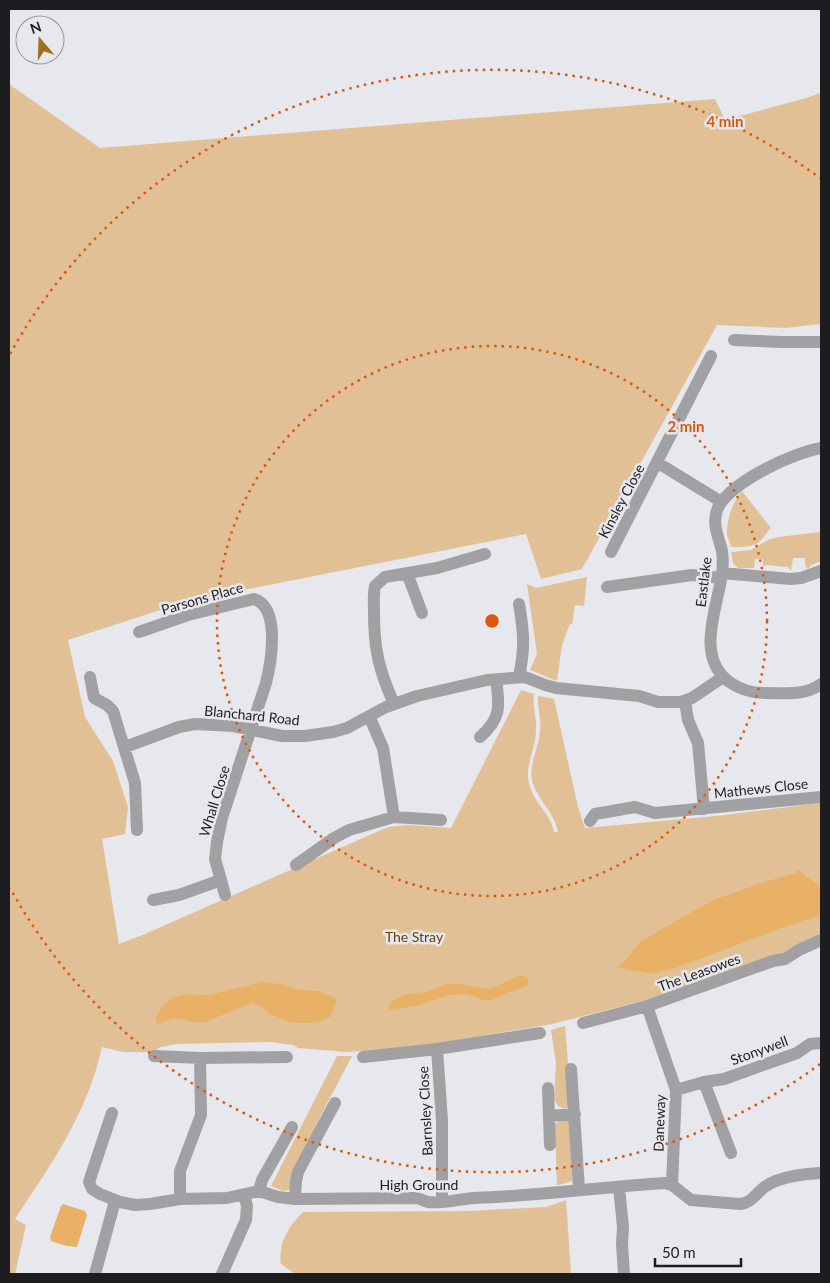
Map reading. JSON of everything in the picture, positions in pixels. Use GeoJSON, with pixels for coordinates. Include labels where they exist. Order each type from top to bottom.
{"type":"FeatureCollection","features":[{"type":"Feature","properties":{"kind":"street"},"geometry":{"type":"LineString","coordinates":[[734,340],[821,342]]}},
{"type":"Feature","properties":{"kind":"street","name":"Kinsley Close"},"geometry":{"type":"LineString","coordinates":[[611,552],[711,356]]}},
{"type":"Feature","properties":{"kind":"street"},"geometry":{"type":"LineString","coordinates":[[720,501],[733,488],[748,478],[795,455],[821,448]]}},
{"type":"Feature","properties":{"kind":"street","name":"Kinsley Close"},"geometry":{"type":"LineString","coordinates":[[658,463],[720,501]]}},
{"type":"Feature","properties":{"kind":"street","name":"Eastlake"},"geometry":{"type":"LineString","coordinates":[[720,501],[715,523],[722,550],[722,575],[710,636],[710,648],[715,664],[723,677]]}},
{"type":"Feature","properties":{"kind":"street"},"geometry":{"type":"LineString","coordinates":[[394,704],[381,674],[375,651],[374,591],[377,583],[385,577],[437,568],[485,554]]}},
{"type":"Feature","properties":{"kind":"street"},"geometry":{"type":"LineString","coordinates":[[607,587],[692,575],[791,579],[801,578],[821,571]]}},
{"type":"Feature","properties":{"kind":"street"},"geometry":{"type":"LineString","coordinates":[[407,573],[422,613]]}},
{"type":"Feature","properties":{"kind":"street","name":"Parsons Place"},"geometry":{"type":"LineString","coordinates":[[139,632],[224,605],[249,599],[260,601],[268,613],[272,634],[272,654],[266,683],[250,730]]}},
{"type":"Feature","properties":{"kind":"street"},"geometry":{"type":"LineString","coordinates":[[519,604],[524,631],[524,651],[519,677]]}},
{"type":"Feature","properties":{"kind":"street"},"geometry":{"type":"LineString","coordinates":[[90,676],[94,698],[110,707],[115,718],[133,772],[136,790],[137,830]]}},
{"type":"Feature","properties":{"kind":"street","name":"Blanchard Road"},"geometry":{"type":"LineString","coordinates":[[125,747],[190,724],[225,725],[282,736],[312,735],[342,730],[394,704],[426,693],[519,677],[530,678],[556,688],[639,696],[658,702],[685,701],[723,677]]}},
{"type":"Feature","properties":{"kind":"street"},"geometry":{"type":"LineString","coordinates":[[723,677],[742,690],[754,693],[804,692],[821,684]]}},
{"type":"Feature","properties":{"kind":"street"},"geometry":{"type":"LineString","coordinates":[[480,737],[492,726],[497,715],[498,696],[496,680]]}},
{"type":"Feature","properties":{"kind":"street","name":"Mathews Close"},"geometry":{"type":"LineString","coordinates":[[685,701],[688,720],[698,744],[704,809]]}},
{"type":"Feature","properties":{"kind":"street"},"geometry":{"type":"LineString","coordinates":[[368,716],[381,743],[384,754],[394,817]]}},
{"type":"Feature","properties":{"kind":"street","name":"Whall Close"},"geometry":{"type":"LineString","coordinates":[[225,896],[216,865],[215,850],[222,818],[233,789],[250,730]]}},
{"type":"Feature","properties":{"kind":"street","name":"Mathews Close"},"geometry":{"type":"LineString","coordinates":[[590,821],[596,814],[635,807],[655,813],[821,797]]}},
{"type":"Feature","properties":{"kind":"street"},"geometry":{"type":"LineString","coordinates":[[296,865],[341,834],[360,826],[394,817],[441,820]]}},
{"type":"Feature","properties":{"kind":"street"},"geometry":{"type":"LineString","coordinates":[[153,900],[179,895],[220,880]]}},
{"type":"Feature","properties":{"kind":"street","name":"The Leasowes"},"geometry":{"type":"LineString","coordinates":[[583,1023],[647,1006],[773,961],[786,959],[798,950],[821,940]]}},
{"type":"Feature","properties":{"kind":"street","name":"Daneway"},"geometry":{"type":"LineString","coordinates":[[647,1006],[676,1090],[672,1185]]}},
{"type":"Feature","properties":{"kind":"street","name":"Barnsley Close"},"geometry":{"type":"LineString","coordinates":[[363,1057],[437,1049],[540,1033]]}},
{"type":"Feature","properties":{"kind":"street","name":"Stonywell"},"geometry":{"type":"LineString","coordinates":[[676,1090],[704,1082],[724,1079],[797,1053],[810,1044],[821,1043]]}},
{"type":"Feature","properties":{"kind":"street","name":"Barnsley Close"},"geometry":{"type":"LineString","coordinates":[[437,1049],[442,1121],[442,1202]]}},
{"type":"Feature","properties":{"kind":"street"},"geometry":{"type":"LineString","coordinates":[[154,1056],[200,1058],[287,1057]]}},
{"type":"Feature","properties":{"kind":"street"},"geometry":{"type":"LineString","coordinates":[[180,1199],[180,1171],[201,1115],[200,1058]]}},
{"type":"Feature","properties":{"kind":"street"},"geometry":{"type":"LineString","coordinates":[[571,1069],[579,1189]]}},
{"type":"Feature","properties":{"kind":"street"},"geometry":{"type":"LineString","coordinates":[[704,1082],[732,1153]]}},
{"type":"Feature","properties":{"kind":"street"},"geometry":{"type":"LineString","coordinates":[[548,1088],[550,1145]]}},
{"type":"Feature","properties":{"kind":"street"},"geometry":{"type":"LineString","coordinates":[[295,1199],[298,1172],[335,1103]]}},
{"type":"Feature","properties":{"kind":"street"},"geometry":{"type":"LineString","coordinates":[[112,1113],[89,1186],[94,1191],[115,1201],[143,1205],[180,1199],[221,1199],[258,1191],[262,1180],[292,1127]]}},
{"type":"Feature","properties":{"kind":"street"},"geometry":{"type":"LineString","coordinates":[[549,1116],[575,1114]]}},
{"type":"Feature","properties":{"kind":"street"},"geometry":{"type":"LineString","coordinates":[[672,1185],[691,1200],[744,1203],[772,1183],[794,1176],[821,1173]]}},
{"type":"Feature","properties":{"kind":"street","name":"High Ground"},"geometry":{"type":"LineString","coordinates":[[258,1191],[278,1197],[295,1199],[417,1198],[428,1202],[442,1202],[515,1197],[579,1189],[665,1183],[672,1185]]}},
{"type":"Feature","properties":{"kind":"street"},"geometry":{"type":"LineString","coordinates":[[619,1187],[623,1227],[624,1274]]}},
{"type":"Feature","properties":{"kind":"street"},"geometry":{"type":"LineString","coordinates":[[222,1274],[246,1220],[244,1195]]}},
{"type":"Feature","properties":{"kind":"street"},"geometry":{"type":"LineString","coordinates":[[95,1274],[115,1201]]}},
{"type":"Feature","properties":{"kind":"green space","name":"The Stray"},"geometry":{"type":"Polygon","coordinates":[[[9,84],[100,148],[715,99],[725,120],[821,93],[821,324],[784,328],[717,325],[582,569],[541,579],[526,534],[188,601],[68,640],[85,717],[113,761],[128,807],[125,834],[102,839],[119,944],[388,827],[407,825],[451,828],[521,690],[534,694],[536,730],[528,780],[535,799],[550,820],[554,832],[558,832],[556,825],[534,787],[531,774],[540,727],[538,696],[554,699],[578,807],[585,828],[716,816],[821,803],[821,936],[791,951],[642,1001],[552,1024],[434,1044],[346,1052],[298,1048],[293,1045],[271,1042],[176,1044],[160,1047],[153,1052],[123,1052],[102,1047],[78,1116],[55,1158],[15,1219],[26,1225],[15,1274],[9,1274],[9,84]]]}},
{"type":"Feature","properties":{"kind":"green space"},"geometry":{"type":"Polygon","coordinates":[[[742,491],[771,528],[756,544],[731,547],[727,535],[729,518],[733,506],[742,491]]]}},
{"type":"Feature","properties":{"kind":"green space"},"geometry":{"type":"Polygon","coordinates":[[[821,532],[821,561],[811,565],[808,569],[805,566],[805,558],[793,558],[791,571],[788,567],[765,565],[763,567],[763,559],[755,559],[754,568],[738,568],[733,563],[731,552],[751,550],[768,540],[778,537],[821,532]]]}},
{"type":"Feature","properties":{"kind":"green space"},"geometry":{"type":"Polygon","coordinates":[[[587,577],[584,606],[575,605],[572,624],[570,624],[562,645],[557,681],[530,670],[537,654],[527,584],[536,588],[587,577]]]}},
{"type":"Feature","properties":{"kind":"green space"},"geometry":{"type":"Polygon","coordinates":[[[565,1026],[568,1062],[568,1107],[565,1109],[558,1106],[554,1099],[556,1063],[551,1030],[565,1026]]]}},
{"type":"Feature","properties":{"kind":"green space"},"geometry":{"type":"Polygon","coordinates":[[[337,1056],[352,1056],[319,1119],[289,1190],[283,1191],[271,1186],[337,1056]]]}},
{"type":"Feature","properties":{"kind":"green space"},"geometry":{"type":"Polygon","coordinates":[[[560,1120],[568,1120],[570,1122],[572,1181],[557,1185],[555,1125],[560,1120]]]}},
{"type":"Feature","properties":{"kind":"green space"},"geometry":{"type":"Polygon","coordinates":[[[566,1200],[571,1274],[295,1274],[281,1264],[281,1249],[285,1236],[303,1212],[469,1211],[546,1207],[566,1200]]]}},
{"type":"Feature","properties":{"kind":"shaded area"},"geometry":{"type":"Polygon","coordinates":[[[798,870],[821,887],[821,915],[670,970],[651,974],[620,968],[619,965],[624,962],[641,941],[713,900],[795,873],[798,870]]]}},
{"type":"Feature","properties":{"kind":"shaded area"},"geometry":{"type":"Polygon","coordinates":[[[518,976],[528,978],[528,985],[491,1000],[483,1000],[467,994],[450,995],[416,1006],[389,1010],[388,1006],[393,1000],[407,994],[427,992],[447,984],[460,984],[486,989],[495,987],[518,976]]]}},
{"type":"Feature","properties":{"kind":"shaded area"},"geometry":{"type":"Polygon","coordinates":[[[262,982],[301,990],[318,991],[336,999],[336,1004],[330,1017],[308,1023],[286,1021],[252,1003],[205,1022],[196,1023],[173,1018],[158,1024],[155,1019],[163,1005],[174,997],[188,994],[209,995],[262,982]]]}},
{"type":"Feature","properties":{"kind":"shaded area"},"geometry":{"type":"Polygon","coordinates":[[[63,1204],[85,1211],[87,1215],[77,1247],[51,1241],[50,1237],[63,1204]]]}}]}
